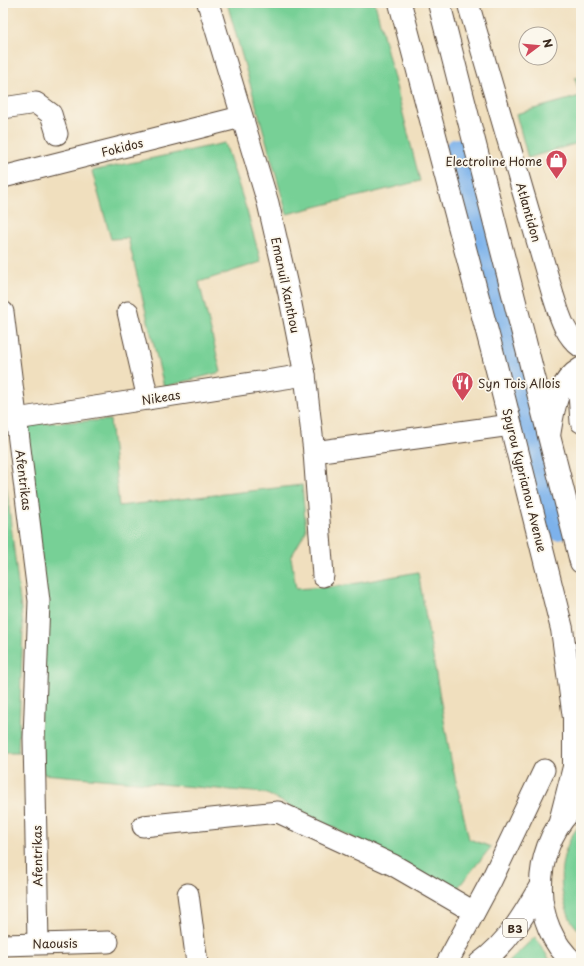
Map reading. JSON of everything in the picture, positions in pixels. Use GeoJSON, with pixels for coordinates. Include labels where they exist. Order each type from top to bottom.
{"type":"FeatureCollection","features":[{"type":"Feature","properties":{"kind":"main road","name":"Spyrou Kyprianou Avenue"},"geometry":{"type":"LineString","coordinates":[[400,3],[511,424],[562,629],[574,718],[574,767],[560,822]]}},
{"type":"Feature","properties":{"kind":"main road"},"geometry":{"type":"LineString","coordinates":[[439,3],[550,433],[581,562]]}},
{"type":"Feature","properties":{"kind":"main road","name":"B3"},"geometry":{"type":"LineString","coordinates":[[574,963],[565,955],[547,923],[540,887],[542,864],[549,842],[560,822],[581,800]]}},
{"type":"Feature","properties":{"kind":"main road","name":"B3"},"geometry":{"type":"LineString","coordinates":[[480,963],[491,956],[519,924],[540,887]]}},
{"type":"Feature","properties":{"kind":"street","name":"Emanuil Xanthou"},"geometry":{"type":"LineString","coordinates":[[208,3],[268,203],[289,294],[305,375],[314,452],[324,576]]}},
{"type":"Feature","properties":{"kind":"street","name":"Atlantidon"},"geometry":{"type":"LineString","coordinates":[[468,3],[557,305],[570,336],[581,347]]}},
{"type":"Feature","properties":{"kind":"street"},"geometry":{"type":"LineString","coordinates":[[3,108],[36,103],[51,114],[57,134]]}},
{"type":"Feature","properties":{"kind":"street","name":"Fokidos"},"geometry":{"type":"LineString","coordinates":[[3,177],[241,117]]}},
{"type":"Feature","properties":{"kind":"street","name":"Afentrikas"},"geometry":{"type":"LineString","coordinates":[[3,312],[39,601],[35,768],[38,943]]}},
{"type":"Feature","properties":{"kind":"street"},"geometry":{"type":"LineString","coordinates":[[128,312],[148,399]]}},
{"type":"Feature","properties":{"kind":"street"},"geometry":{"type":"LineString","coordinates":[[550,433],[556,399],[562,387],[581,368]]}},
{"type":"Feature","properties":{"kind":"street","name":"Nikeas"},"geometry":{"type":"LineString","coordinates":[[16,419],[305,375]]}},
{"type":"Feature","properties":{"kind":"street"},"geometry":{"type":"LineString","coordinates":[[581,384],[579,393],[581,422]]}},
{"type":"Feature","properties":{"kind":"street"},"geometry":{"type":"LineString","coordinates":[[314,452],[511,424]]}},
{"type":"Feature","properties":{"kind":"street"},"geometry":{"type":"LineString","coordinates":[[447,963],[491,881],[544,770]]}},
{"type":"Feature","properties":{"kind":"street"},"geometry":{"type":"LineString","coordinates":[[143,826],[278,812],[393,865],[474,912]]}},
{"type":"Feature","properties":{"kind":"street"},"geometry":{"type":"LineString","coordinates":[[188,894],[197,963]]}},
{"type":"Feature","properties":{"kind":"street","name":"Naousis"},"geometry":{"type":"LineString","coordinates":[[3,945],[108,942]]}},
{"type":"Feature","properties":{"kind":"green space"},"geometry":{"type":"Polygon","coordinates":[[[227,3],[375,3],[420,181],[287,214],[227,3]]]}},
{"type":"Feature","properties":{"kind":"green space"},"geometry":{"type":"Polygon","coordinates":[[[581,77],[581,142],[528,158],[516,114],[580,96],[575,78],[581,77]]]}},
{"type":"Feature","properties":{"kind":"green space"},"geometry":{"type":"Polygon","coordinates":[[[225,143],[247,211],[261,262],[199,282],[221,372],[164,387],[128,238],[111,239],[92,171],[225,143]]]}},
{"type":"Feature","properties":{"kind":"green space"},"geometry":{"type":"Polygon","coordinates":[[[110,420],[119,506],[302,485],[306,531],[291,557],[296,589],[341,586],[418,572],[451,760],[469,839],[491,847],[456,890],[265,793],[43,774],[24,424],[110,420]]]}},
{"type":"Feature","properties":{"kind":"green space"},"geometry":{"type":"Polygon","coordinates":[[[3,456],[23,627],[18,753],[3,753],[3,456]]]}},
{"type":"Feature","properties":{"kind":"green space"},"geometry":{"type":"Polygon","coordinates":[[[581,823],[581,933],[569,916],[562,892],[561,879],[564,855],[568,844],[581,823]]]}},
{"type":"Feature","properties":{"kind":"green space"},"geometry":{"type":"Polygon","coordinates":[[[535,937],[552,963],[507,963],[535,937]]]}},
{"type":"Feature","properties":{"kind":"waterway"},"geometry":{"type":"LineString","coordinates":[[459,156],[556,522]]}},
{"type":"Feature","properties":{"kind":"place","name":"Electroline Home"},"geometry":{"type":"Point","coordinates":[557,180]}},
{"type":"Feature","properties":{"kind":"place","name":"Syn Tois Allois"},"geometry":{"type":"Point","coordinates":[463,402]}}]}
